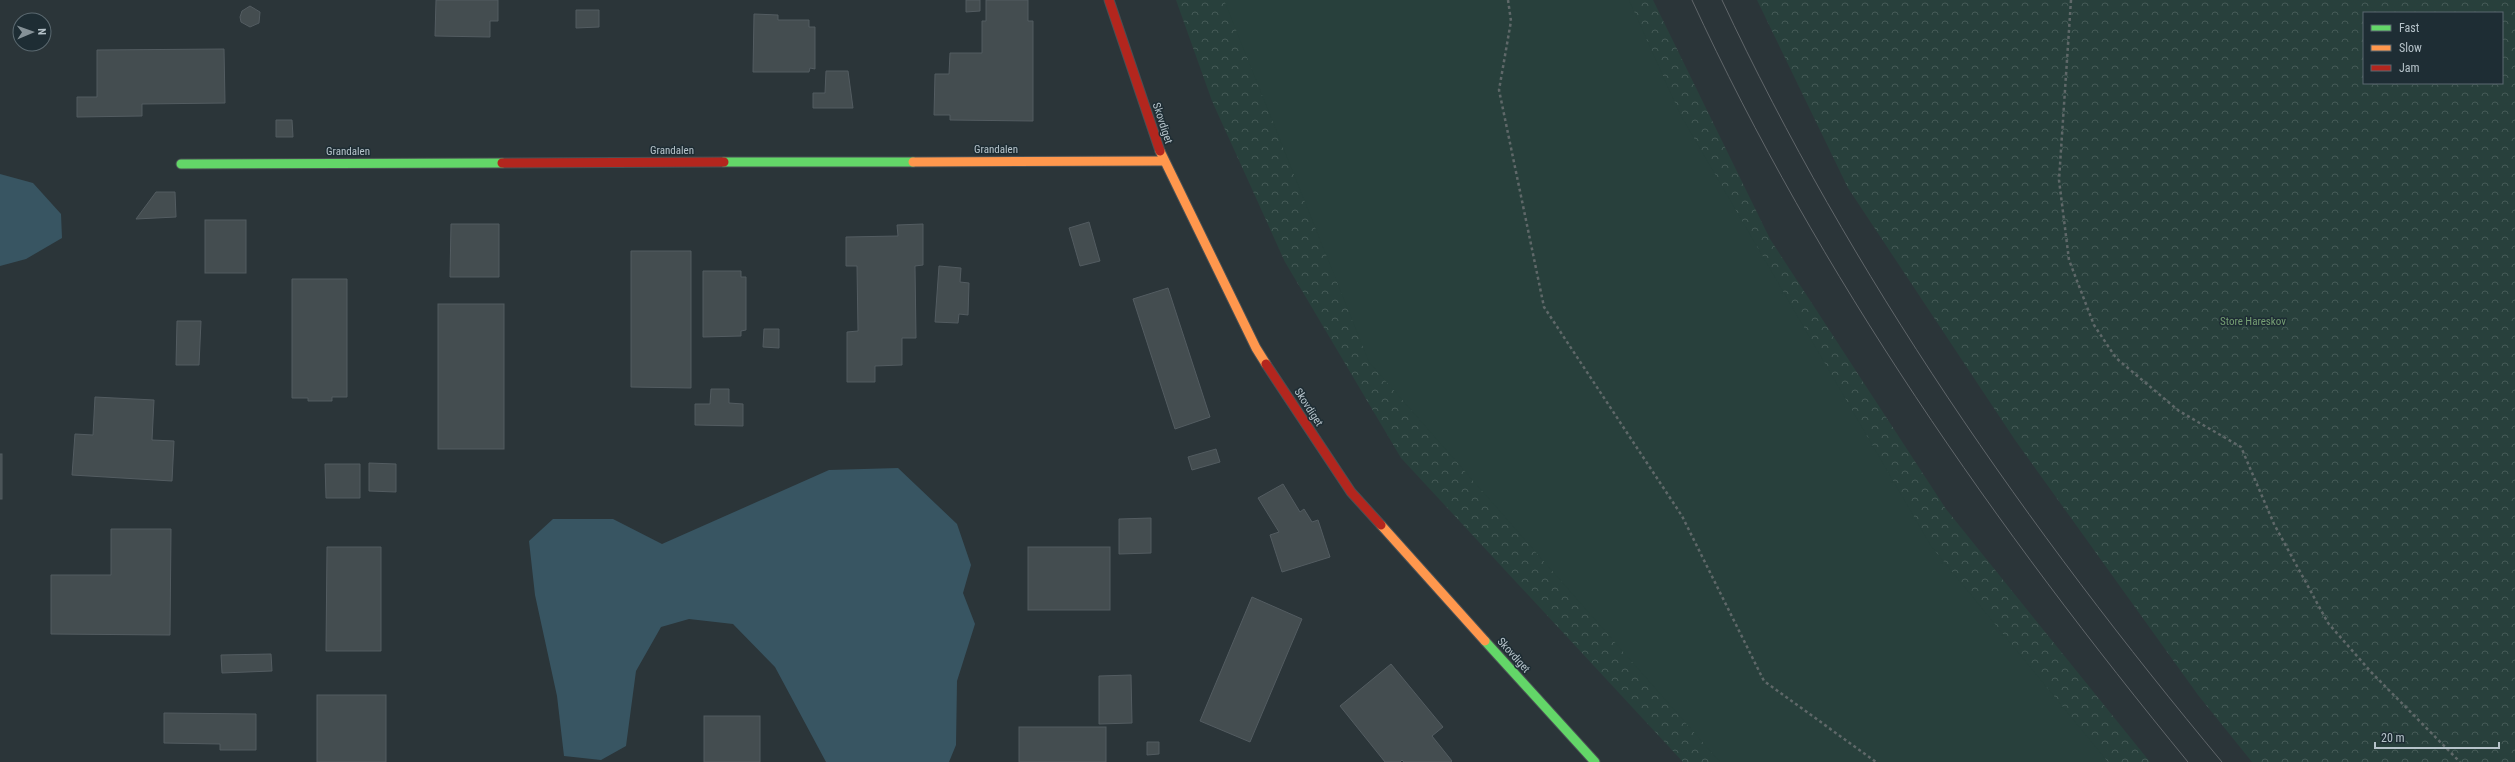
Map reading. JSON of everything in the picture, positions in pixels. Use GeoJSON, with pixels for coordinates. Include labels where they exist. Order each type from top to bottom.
{"type":"FeatureCollection","features":[{"type":"Feature","properties":{"kind":"street","name":"Skovdiget"},"geometry":{"type":"LineString","coordinates":[[1109,0],[1163,161],[1256,348],[1351,492],[1595,762]]}},
{"type":"Feature","properties":{"kind":"street","name":"Grandalen"},"geometry":{"type":"LineString","coordinates":[[181,164],[1163,161]]}},
{"type":"Feature","properties":{"kind":"path"},"geometry":{"type":"LineString","coordinates":[[1508,0],[1511,21],[1499,90],[1544,307],[1682,516],[1764,681],[1876,762]]}},
{"type":"Feature","properties":{"kind":"path"},"geometry":{"type":"LineString","coordinates":[[2071,0],[2059,180],[2069,260],[2094,325],[2116,358],[2179,411],[2241,447],[2274,524],[2328,623],[2371,672],[2460,762]]}},
{"type":"Feature","properties":{"kind":"green space"},"geometry":{"type":"Polygon","coordinates":[[[1176,0],[1653,0],[1770,239],[1946,509],[2150,762],[1683,762],[1401,458],[1285,262],[1212,101],[1176,0]]]}},
{"type":"Feature","properties":{"kind":"green space"},"geometry":{"type":"Polygon","coordinates":[[[1224,0],[1629,0],[1680,114],[1931,546],[2108,762],[1720,762],[1369,362],[1224,0]]]}},
{"type":"Feature","properties":{"kind":"green space","name":"Store Hareskov"},"geometry":{"type":"Polygon","coordinates":[[[1757,0],[2515,0],[2515,762],[2252,762],[2198,695],[2015,440],[1848,188],[1757,0]]]}},
{"type":"Feature","properties":{"kind":"water"},"geometry":{"type":"Polygon","coordinates":[[[0,174],[33,183],[61,214],[62,238],[26,259],[0,266],[0,174]]]}},
{"type":"Feature","properties":{"kind":"water"},"geometry":{"type":"Polygon","coordinates":[[[898,468],[957,524],[971,565],[963,593],[975,624],[957,681],[956,745],[949,762],[826,762],[775,667],[733,624],[689,619],[661,627],[636,671],[626,746],[601,760],[564,756],[557,696],[535,595],[529,541],[553,519],[613,519],[662,544],[829,470],[898,468]]]}},
{"type":"Feature","properties":{"kind":"building"},"geometry":{"type":"Polygon","coordinates":[[[436,0],[498,0],[498,21],[490,21],[490,37],[435,36],[436,0]]]}},
{"type":"Feature","properties":{"kind":"building"},"geometry":{"type":"Polygon","coordinates":[[[966,0],[980,0],[980,11],[966,12],[966,0]]]}},
{"type":"Feature","properties":{"kind":"building"},"geometry":{"type":"Polygon","coordinates":[[[986,0],[1028,0],[1028,21],[1033,21],[1033,121],[950,120],[950,115],[934,115],[935,74],[949,74],[950,53],[982,53],[982,21],[986,21],[986,0]]]}},
{"type":"Feature","properties":{"kind":"building"},"geometry":{"type":"Polygon","coordinates":[[[250,6],[260,12],[259,23],[250,27],[241,22],[240,17],[242,11],[250,6]]]}},
{"type":"Feature","properties":{"kind":"building"},"geometry":{"type":"Polygon","coordinates":[[[576,10],[599,10],[599,27],[576,28],[576,10]]]}},
{"type":"Feature","properties":{"kind":"building"},"geometry":{"type":"Polygon","coordinates":[[[754,14],[778,15],[778,20],[809,20],[809,27],[815,27],[815,69],[810,68],[809,72],[753,72],[754,14]]]}},
{"type":"Feature","properties":{"kind":"building"},"geometry":{"type":"Polygon","coordinates":[[[224,49],[225,103],[142,104],[142,116],[77,117],[77,97],[97,97],[97,50],[224,49]]]}},
{"type":"Feature","properties":{"kind":"building"},"geometry":{"type":"Polygon","coordinates":[[[826,71],[848,71],[853,108],[813,108],[813,93],[825,93],[826,71]]]}},
{"type":"Feature","properties":{"kind":"building"},"geometry":{"type":"Polygon","coordinates":[[[276,120],[292,120],[293,137],[276,137],[276,120]]]}},
{"type":"Feature","properties":{"kind":"building"},"geometry":{"type":"Polygon","coordinates":[[[156,192],[175,192],[176,217],[136,219],[156,192]]]}},
{"type":"Feature","properties":{"kind":"building"},"geometry":{"type":"Polygon","coordinates":[[[205,220],[246,220],[246,273],[205,273],[205,220]]]}},
{"type":"Feature","properties":{"kind":"building"},"geometry":{"type":"Polygon","coordinates":[[[1089,222],[1100,261],[1080,266],[1069,228],[1089,222]]]}},
{"type":"Feature","properties":{"kind":"building"},"geometry":{"type":"Polygon","coordinates":[[[451,224],[499,224],[499,277],[450,277],[451,224]]]}},
{"type":"Feature","properties":{"kind":"building"},"geometry":{"type":"Polygon","coordinates":[[[923,224],[923,265],[915,266],[916,338],[902,338],[902,365],[875,366],[875,382],[847,382],[847,332],[858,331],[857,266],[846,266],[846,237],[898,236],[897,225],[923,224]]]}},
{"type":"Feature","properties":{"kind":"building"},"geometry":{"type":"Polygon","coordinates":[[[631,251],[691,251],[691,388],[631,387],[631,251]]]}},
{"type":"Feature","properties":{"kind":"building"},"geometry":{"type":"Polygon","coordinates":[[[939,266],[961,268],[960,282],[969,283],[968,315],[959,314],[958,323],[935,322],[939,266]]]}},
{"type":"Feature","properties":{"kind":"building"},"geometry":{"type":"Polygon","coordinates":[[[703,271],[741,271],[741,277],[746,277],[746,330],[741,331],[741,336],[703,337],[703,271]]]}},
{"type":"Feature","properties":{"kind":"building"},"geometry":{"type":"Polygon","coordinates":[[[292,279],[347,279],[347,397],[332,397],[332,401],[308,401],[308,398],[292,398],[292,279]]]}},
{"type":"Feature","properties":{"kind":"building"},"geometry":{"type":"Polygon","coordinates":[[[1168,288],[1210,417],[1175,429],[1133,299],[1168,288]]]}},
{"type":"Feature","properties":{"kind":"building"},"geometry":{"type":"Polygon","coordinates":[[[438,304],[504,304],[504,449],[438,449],[438,304]]]}},
{"type":"Feature","properties":{"kind":"building"},"geometry":{"type":"Polygon","coordinates":[[[177,321],[201,321],[199,365],[176,365],[177,321]]]}},
{"type":"Feature","properties":{"kind":"building"},"geometry":{"type":"Polygon","coordinates":[[[764,329],[779,329],[779,348],[763,347],[764,329]]]}},
{"type":"Feature","properties":{"kind":"building"},"geometry":{"type":"Polygon","coordinates":[[[711,389],[729,389],[729,403],[743,404],[743,426],[695,425],[695,404],[710,404],[711,389]]]}},
{"type":"Feature","properties":{"kind":"building"},"geometry":{"type":"Polygon","coordinates":[[[95,397],[154,400],[152,440],[174,441],[172,481],[72,475],[75,434],[93,435],[95,397]]]}},
{"type":"Feature","properties":{"kind":"building"},"geometry":{"type":"Polygon","coordinates":[[[1216,449],[1220,462],[1192,470],[1188,457],[1216,449]]]}},
{"type":"Feature","properties":{"kind":"building"},"geometry":{"type":"Polygon","coordinates":[[[0,454],[2,454],[2,499],[0,499],[0,454]]]}},
{"type":"Feature","properties":{"kind":"building"},"geometry":{"type":"Polygon","coordinates":[[[369,463],[396,464],[396,492],[369,491],[369,463]]]}},
{"type":"Feature","properties":{"kind":"building"},"geometry":{"type":"Polygon","coordinates":[[[325,464],[360,464],[360,498],[326,498],[325,464]]]}},
{"type":"Feature","properties":{"kind":"building"},"geometry":{"type":"Polygon","coordinates":[[[1283,484],[1300,512],[1304,509],[1312,522],[1318,520],[1330,557],[1282,572],[1270,535],[1279,532],[1258,498],[1283,484]]]}},
{"type":"Feature","properties":{"kind":"building"},"geometry":{"type":"Polygon","coordinates":[[[1151,518],[1151,553],[1119,554],[1119,519],[1151,518]]]}},
{"type":"Feature","properties":{"kind":"building"},"geometry":{"type":"Polygon","coordinates":[[[111,529],[171,529],[170,635],[51,634],[51,575],[111,575],[111,529]]]}},
{"type":"Feature","properties":{"kind":"building"},"geometry":{"type":"Polygon","coordinates":[[[327,547],[381,547],[381,651],[326,651],[327,547]]]}},
{"type":"Feature","properties":{"kind":"building"},"geometry":{"type":"Polygon","coordinates":[[[1028,547],[1110,547],[1110,610],[1028,610],[1028,547]]]}},
{"type":"Feature","properties":{"kind":"building"},"geometry":{"type":"Polygon","coordinates":[[[1252,597],[1302,619],[1250,742],[1200,721],[1252,597]]]}},
{"type":"Feature","properties":{"kind":"building"},"geometry":{"type":"Polygon","coordinates":[[[271,654],[272,671],[222,673],[221,655],[271,654]]]}},
{"type":"Feature","properties":{"kind":"building"},"geometry":{"type":"Polygon","coordinates":[[[1391,664],[1443,727],[1432,736],[1452,761],[1451,762],[1404,762],[1402,760],[1400,762],[1385,762],[1340,706],[1391,664]]]}},
{"type":"Feature","properties":{"kind":"building"},"geometry":{"type":"Polygon","coordinates":[[[1131,675],[1132,723],[1099,724],[1099,676],[1131,675]]]}},
{"type":"Feature","properties":{"kind":"building"},"geometry":{"type":"Polygon","coordinates":[[[317,695],[386,695],[386,762],[317,762],[317,695]]]}},
{"type":"Feature","properties":{"kind":"building"},"geometry":{"type":"Polygon","coordinates":[[[164,713],[256,714],[256,750],[220,750],[220,744],[164,743],[164,713]]]}},
{"type":"Feature","properties":{"kind":"building"},"geometry":{"type":"Polygon","coordinates":[[[704,716],[760,716],[760,762],[704,762],[704,716]]]}},
{"type":"Feature","properties":{"kind":"building"},"geometry":{"type":"Polygon","coordinates":[[[1019,727],[1106,727],[1106,762],[1019,762],[1019,727]]]}},
{"type":"Feature","properties":{"kind":"building"},"geometry":{"type":"Polygon","coordinates":[[[1147,742],[1159,742],[1159,754],[1147,755],[1147,742]]]}},
{"type":"Feature","properties":{"kind":"tram line"},"geometry":{"type":"LineString","coordinates":[[1692,0],[1742,102],[1796,203],[1854,301],[1916,397],[1980,491],[2047,583],[2188,762]]}},
{"type":"Feature","properties":{"kind":"tram line"},"geometry":{"type":"LineString","coordinates":[[1722,0],[1773,102],[1827,203],[1886,301],[1948,397],[2013,491],[2080,583],[2150,674],[2222,762]]}},
{"type":"Feature","properties":{"kind":"traffic: fast"},"geometry":{"type":"LineString","coordinates":[[724,162],[913,162]]}},
{"type":"Feature","properties":{"kind":"traffic: fast"},"geometry":{"type":"LineString","coordinates":[[181,164],[502,163]]}},
{"type":"Feature","properties":{"kind":"traffic: fast"},"geometry":{"type":"LineString","coordinates":[[1485,641],[1595,762]]}},
{"type":"Feature","properties":{"kind":"traffic: slow"},"geometry":{"type":"LineString","coordinates":[[1160,151],[1256,348],[1266,364]]}},
{"type":"Feature","properties":{"kind":"traffic: slow"},"geometry":{"type":"LineString","coordinates":[[913,162],[1163,161]]}},
{"type":"Feature","properties":{"kind":"traffic: slow"},"geometry":{"type":"LineString","coordinates":[[1381,525],[1485,641]]}},
{"type":"Feature","properties":{"kind":"traffic: jam"},"geometry":{"type":"LineString","coordinates":[[1109,0],[1160,151]]}},
{"type":"Feature","properties":{"kind":"traffic: jam"},"geometry":{"type":"LineString","coordinates":[[502,163],[724,162]]}},
{"type":"Feature","properties":{"kind":"traffic: jam"},"geometry":{"type":"LineString","coordinates":[[1266,364],[1351,492],[1381,525]]}}]}
